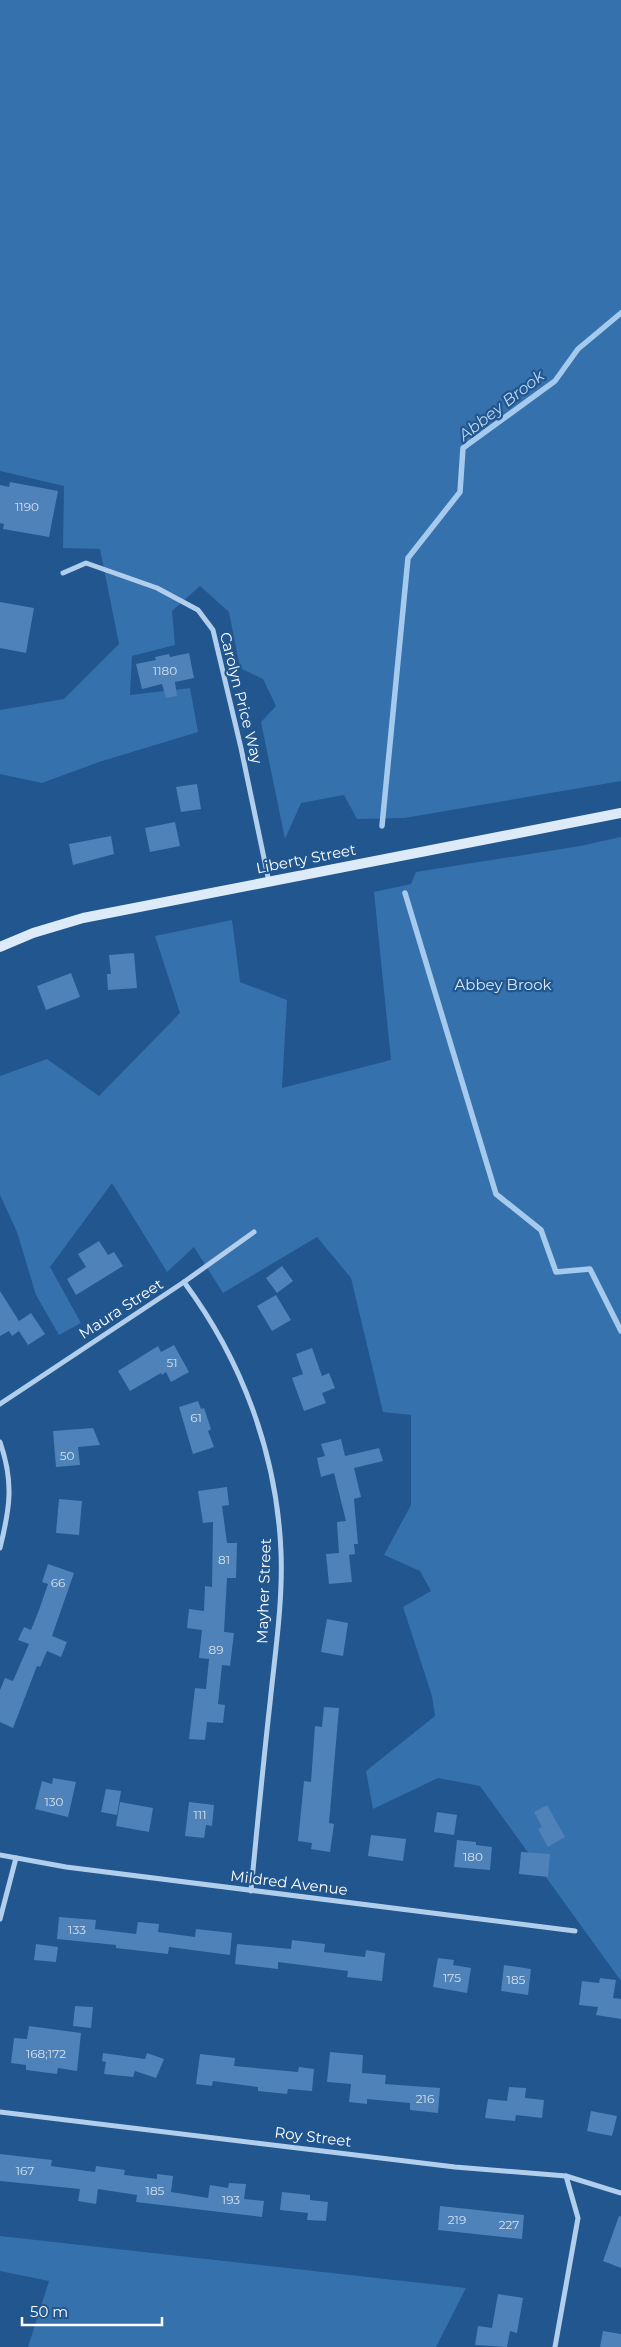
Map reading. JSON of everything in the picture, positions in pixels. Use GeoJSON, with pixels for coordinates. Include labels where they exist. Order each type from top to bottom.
{"type":"FeatureCollection","features":[{"type":"Feature","properties":{"kind":"main road","name":"Liberty Street"},"geometry":{"type":"LineString","coordinates":[[0,947],[64,922],[621,813]]}},
{"type":"Feature","properties":{"kind":"street","name":"Carolyn Price Way"},"geometry":{"type":"LineString","coordinates":[[63,573],[86,563],[157,588],[198,610],[213,630],[242,748],[269,882]]}},
{"type":"Feature","properties":{"kind":"street","name":"Maura Street"},"geometry":{"type":"LineString","coordinates":[[0,1404],[184,1282],[254,1232]]}},
{"type":"Feature","properties":{"kind":"street","name":"Mayher Street"},"geometry":{"type":"LineString","coordinates":[[184,1282],[226,1348],[244,1386],[258,1424],[270,1466],[277,1509],[281,1552],[279,1598],[251,1891]]}},
{"type":"Feature","properties":{"kind":"street"},"geometry":{"type":"LineString","coordinates":[[0,1442],[8,1466],[10,1510],[0,1548]]}},
{"type":"Feature","properties":{"kind":"street","name":"Mildred Avenue"},"geometry":{"type":"LineString","coordinates":[[0,1855],[251,1891],[575,1931]]}},
{"type":"Feature","properties":{"kind":"street"},"geometry":{"type":"LineString","coordinates":[[0,1919],[16,1858]]}},
{"type":"Feature","properties":{"kind":"street","name":"Roy Street"},"geometry":{"type":"LineString","coordinates":[[0,2112],[455,2167],[566,2176],[621,2193]]}},
{"type":"Feature","properties":{"kind":"street"},"geometry":{"type":"LineString","coordinates":[[555,2347],[578,2218],[566,2176]]}},
{"type":"Feature","properties":{"kind":"green space"},"geometry":{"type":"Polygon","coordinates":[[[0,0],[621,0],[621,781],[404,818],[357,819],[344,795],[301,803],[285,839],[261,722],[276,706],[263,679],[240,668],[229,612],[200,586],[172,611],[175,645],[132,656],[130,695],[190,688],[198,732],[99,762],[42,783],[0,774],[0,710],[64,699],[119,644],[100,549],[63,548],[64,486],[0,471],[0,0]]]}},
{"type":"Feature","properties":{"kind":"green space","name":"Abbey Brook"},"geometry":{"type":"Polygon","coordinates":[[[621,837],[621,1981],[480,1786],[438,1778],[373,1809],[366,1771],[435,1716],[432,1696],[403,1607],[431,1591],[420,1571],[384,1555],[411,1505],[411,1415],[383,1412],[351,1278],[317,1237],[223,1293],[194,1247],[167,1272],[112,1183],[50,1267],[81,1323],[59,1335],[36,1295],[17,1232],[0,1195],[0,1076],[47,1059],[99,1096],[180,1013],[155,936],[232,920],[240,982],[287,1000],[282,1088],[391,1060],[374,892],[411,884],[416,872],[580,846],[621,837]]]}},
{"type":"Feature","properties":{"kind":"green space"},"geometry":{"type":"Polygon","coordinates":[[[0,2236],[466,2288],[436,2347],[28,2347],[49,2281],[0,2271],[0,2236]]]}},
{"type":"Feature","properties":{"kind":"building"},"geometry":{"type":"Polygon","coordinates":[[[10,482],[58,491],[49,537],[3,529],[4,524],[0,523],[0,485],[9,487],[10,482]]]}},
{"type":"Feature","properties":{"kind":"building"},"geometry":{"type":"Polygon","coordinates":[[[0,602],[34,608],[26,653],[0,648],[0,602]]]}},
{"type":"Feature","properties":{"kind":"building"},"geometry":{"type":"Polygon","coordinates":[[[189,653],[194,678],[175,682],[177,696],[166,698],[162,684],[142,689],[136,664],[156,660],[155,657],[169,654],[170,657],[189,653]]]}},
{"type":"Feature","properties":{"kind":"building"},"geometry":{"type":"Polygon","coordinates":[[[197,784],[201,809],[181,812],[176,787],[197,784]]]}},
{"type":"Feature","properties":{"kind":"building"},"geometry":{"type":"Polygon","coordinates":[[[175,822],[180,846],[150,852],[145,828],[175,822]]]}},
{"type":"Feature","properties":{"kind":"building"},"geometry":{"type":"Polygon","coordinates":[[[111,836],[114,854],[73,865],[69,844],[111,836]]]}},
{"type":"Feature","properties":{"kind":"building"},"geometry":{"type":"Polygon","coordinates":[[[134,953],[137,988],[108,990],[107,974],[111,974],[109,955],[134,953]]]}},
{"type":"Feature","properties":{"kind":"building"},"geometry":{"type":"Polygon","coordinates":[[[71,973],[80,997],[46,1010],[37,986],[71,973]]]}},
{"type":"Feature","properties":{"kind":"building"},"geometry":{"type":"Polygon","coordinates":[[[99,1241],[108,1255],[114,1252],[123,1266],[76,1295],[67,1279],[86,1267],[78,1254],[99,1241]]]}},
{"type":"Feature","properties":{"kind":"building"},"geometry":{"type":"Polygon","coordinates":[[[282,1266],[293,1281],[277,1293],[266,1278],[282,1266]]]}},
{"type":"Feature","properties":{"kind":"building"},"geometry":{"type":"Polygon","coordinates":[[[0,1291],[19,1321],[31,1313],[45,1334],[28,1345],[19,1331],[12,1336],[9,1331],[0,1336],[0,1291]]]}},
{"type":"Feature","properties":{"kind":"building"},"geometry":{"type":"Polygon","coordinates":[[[276,1295],[291,1320],[272,1331],[257,1306],[276,1295]]]}},
{"type":"Feature","properties":{"kind":"building"},"geometry":{"type":"Polygon","coordinates":[[[174,1345],[189,1372],[171,1382],[166,1372],[162,1375],[161,1373],[130,1391],[118,1371],[158,1346],[161,1352],[174,1345]]]}},
{"type":"Feature","properties":{"kind":"building"},"geometry":{"type":"Polygon","coordinates":[[[312,1348],[322,1376],[329,1373],[335,1388],[322,1393],[326,1403],[304,1411],[292,1378],[303,1374],[296,1354],[312,1348]]]}},
{"type":"Feature","properties":{"kind":"building"},"geometry":{"type":"Polygon","coordinates":[[[198,1401],[201,1409],[204,1408],[211,1429],[208,1431],[214,1447],[193,1454],[179,1407],[198,1401]]]}},
{"type":"Feature","properties":{"kind":"building"},"geometry":{"type":"Polygon","coordinates":[[[93,1428],[100,1445],[78,1447],[80,1465],[56,1467],[53,1431],[93,1428]]]}},
{"type":"Feature","properties":{"kind":"building"},"geometry":{"type":"Polygon","coordinates":[[[341,1439],[345,1456],[379,1448],[383,1461],[354,1468],[361,1497],[354,1499],[358,1544],[354,1544],[355,1554],[349,1555],[352,1582],[329,1584],[326,1554],[339,1553],[337,1522],[346,1521],[334,1473],[321,1477],[317,1458],[325,1456],[321,1444],[341,1439]]]}},
{"type":"Feature","properties":{"kind":"building"},"geometry":{"type":"Polygon","coordinates":[[[227,1487],[229,1505],[222,1506],[227,1543],[237,1543],[236,1578],[227,1578],[224,1632],[234,1633],[230,1666],[222,1665],[218,1704],[225,1705],[223,1723],[207,1722],[205,1740],[189,1739],[195,1688],[206,1689],[209,1659],[199,1658],[202,1630],[187,1628],[189,1609],[204,1611],[205,1586],[212,1587],[213,1522],[203,1523],[198,1491],[227,1487]]]}},
{"type":"Feature","properties":{"kind":"building"},"geometry":{"type":"Polygon","coordinates":[[[59,1499],[82,1501],[79,1535],[56,1533],[59,1499]]]}},
{"type":"Feature","properties":{"kind":"building"},"geometry":{"type":"Polygon","coordinates":[[[48,1564],[74,1573],[52,1636],[67,1642],[61,1657],[47,1651],[40,1667],[37,1666],[13,1728],[0,1722],[0,1690],[5,1678],[13,1681],[29,1644],[18,1640],[24,1627],[31,1630],[39,1610],[48,1584],[42,1582],[48,1564]]]}},
{"type":"Feature","properties":{"kind":"building"},"geometry":{"type":"Polygon","coordinates":[[[327,1619],[348,1623],[343,1656],[321,1652],[327,1619]]]}},
{"type":"Feature","properties":{"kind":"building"},"geometry":{"type":"Polygon","coordinates":[[[324,1707],[339,1708],[329,1823],[334,1824],[330,1852],[311,1849],[312,1843],[298,1841],[304,1781],[311,1782],[315,1726],[322,1727],[324,1707]]]}},
{"type":"Feature","properties":{"kind":"building"},"geometry":{"type":"Polygon","coordinates":[[[53,1778],[76,1782],[68,1817],[35,1809],[42,1781],[52,1784],[53,1778]]]}},
{"type":"Feature","properties":{"kind":"building"},"geometry":{"type":"Polygon","coordinates":[[[106,1789],[121,1791],[117,1815],[101,1812],[106,1789]]]}},
{"type":"Feature","properties":{"kind":"building"},"geometry":{"type":"Polygon","coordinates":[[[120,1802],[153,1808],[149,1832],[116,1826],[120,1802]]]}},
{"type":"Feature","properties":{"kind":"building"},"geometry":{"type":"Polygon","coordinates":[[[189,1802],[214,1805],[212,1826],[206,1825],[204,1838],[185,1836],[189,1802]]]}},
{"type":"Feature","properties":{"kind":"building"},"geometry":{"type":"Polygon","coordinates":[[[547,1805],[565,1837],[548,1847],[538,1829],[542,1827],[534,1812],[547,1805]]]}},
{"type":"Feature","properties":{"kind":"building"},"geometry":{"type":"Polygon","coordinates":[[[437,1812],[457,1815],[454,1835],[434,1832],[437,1812]]]}},
{"type":"Feature","properties":{"kind":"building"},"geometry":{"type":"Polygon","coordinates":[[[371,1835],[406,1839],[403,1861],[368,1856],[371,1835]]]}},
{"type":"Feature","properties":{"kind":"building"},"geometry":{"type":"Polygon","coordinates":[[[457,1840],[476,1842],[476,1845],[492,1847],[490,1870],[454,1867],[457,1840]]]}},
{"type":"Feature","properties":{"kind":"building"},"geometry":{"type":"Polygon","coordinates":[[[521,1852],[550,1854],[548,1877],[519,1874],[521,1852]]]}},
{"type":"Feature","properties":{"kind":"building"},"geometry":{"type":"Polygon","coordinates":[[[59,1917],[96,1920],[95,1929],[136,1934],[138,1922],[159,1924],[158,1932],[195,1937],[196,1929],[232,1933],[230,1955],[169,1947],[168,1954],[116,1948],[116,1945],[57,1939],[59,1917]]]}},
{"type":"Feature","properties":{"kind":"building"},"geometry":{"type":"Polygon","coordinates":[[[292,1940],[325,1944],[324,1952],[365,1957],[366,1950],[385,1953],[382,1981],[347,1977],[348,1971],[278,1962],[278,1969],[235,1964],[237,1944],[291,1949],[292,1940]]]}},
{"type":"Feature","properties":{"kind":"building"},"geometry":{"type":"Polygon","coordinates":[[[36,1944],[58,1947],[56,1962],[34,1960],[36,1944]]]}},
{"type":"Feature","properties":{"kind":"building"},"geometry":{"type":"Polygon","coordinates":[[[438,1958],[454,1960],[453,1965],[471,1968],[467,1993],[433,1987],[438,1958]]]}},
{"type":"Feature","properties":{"kind":"building"},"geometry":{"type":"Polygon","coordinates":[[[504,1965],[531,1969],[528,1995],[501,1991],[504,1965]]]}},
{"type":"Feature","properties":{"kind":"building"},"geometry":{"type":"Polygon","coordinates":[[[600,1978],[616,1980],[613,1998],[621,1999],[621,2019],[596,2015],[598,2007],[579,2005],[582,1981],[599,1983],[600,1978]]]}},
{"type":"Feature","properties":{"kind":"building"},"geometry":{"type":"Polygon","coordinates":[[[75,2006],[93,2007],[91,2028],[73,2026],[75,2006]]]}},
{"type":"Feature","properties":{"kind":"building"},"geometry":{"type":"Polygon","coordinates":[[[29,2026],[81,2033],[77,2071],[58,2068],[57,2074],[26,2070],[26,2065],[11,2063],[14,2038],[27,2039],[29,2026]]]}},
{"type":"Feature","properties":{"kind":"building"},"geometry":{"type":"Polygon","coordinates":[[[330,2052],[363,2055],[362,2073],[386,2075],[385,2084],[440,2088],[438,2113],[410,2110],[410,2103],[367,2099],[367,2104],[349,2102],[351,2084],[327,2082],[330,2052]]]}},
{"type":"Feature","properties":{"kind":"building"},"geometry":{"type":"Polygon","coordinates":[[[103,2053],[145,2059],[147,2053],[164,2059],[156,2078],[135,2071],[133,2077],[104,2074],[106,2062],[102,2061],[103,2053]]]}},
{"type":"Feature","properties":{"kind":"building"},"geometry":{"type":"Polygon","coordinates":[[[200,2054],[235,2058],[234,2066],[298,2072],[299,2067],[314,2069],[312,2091],[288,2089],[287,2094],[258,2091],[258,2087],[213,2081],[212,2086],[196,2084],[200,2054]]]}},
{"type":"Feature","properties":{"kind":"building"},"geometry":{"type":"Polygon","coordinates":[[[509,2087],[526,2088],[525,2098],[544,2100],[542,2118],[516,2115],[515,2121],[485,2118],[488,2099],[507,2101],[509,2087]]]}},
{"type":"Feature","properties":{"kind":"building"},"geometry":{"type":"Polygon","coordinates":[[[591,2111],[617,2116],[612,2136],[587,2131],[591,2111]]]}},
{"type":"Feature","properties":{"kind":"building"},"geometry":{"type":"Polygon","coordinates":[[[0,2154],[52,2160],[51,2166],[95,2172],[96,2166],[125,2170],[124,2175],[157,2179],[157,2174],[173,2176],[171,2192],[208,2198],[210,2185],[228,2188],[229,2183],[246,2184],[244,2199],[264,2201],[262,2217],[136,2202],[137,2195],[98,2189],[96,2204],[78,2201],[80,2189],[0,2181],[0,2154]]]}},
{"type":"Feature","properties":{"kind":"building"},"geometry":{"type":"Polygon","coordinates":[[[282,2192],[310,2195],[310,2200],[328,2202],[326,2221],[307,2220],[308,2213],[280,2210],[282,2192]]]}},
{"type":"Feature","properties":{"kind":"building"},"geometry":{"type":"Polygon","coordinates":[[[440,2206],[524,2215],[522,2239],[438,2230],[440,2206]]]}},
{"type":"Feature","properties":{"kind":"building"},"geometry":{"type":"Polygon","coordinates":[[[619,2216],[621,2217],[621,2268],[603,2261],[619,2216]]]}},
{"type":"Feature","properties":{"kind":"building"},"geometry":{"type":"Polygon","coordinates":[[[498,2294],[523,2298],[517,2333],[510,2331],[507,2347],[475,2345],[478,2326],[492,2328],[498,2294]]]}},
{"type":"Feature","properties":{"kind":"building"},"geometry":{"type":"Polygon","coordinates":[[[603,2331],[621,2334],[621,2347],[600,2347],[603,2331]]]}},
{"type":"Feature","properties":{"kind":"waterway","name":"Abbey Brook"},"geometry":{"type":"LineString","coordinates":[[382,826],[408,558],[460,492],[463,448],[555,381],[578,349],[621,313]]}},
{"type":"Feature","properties":{"kind":"waterway","name":"Abbey Brook"},"geometry":{"type":"LineString","coordinates":[[405,893],[496,1194],[541,1230],[556,1272],[590,1269],[621,1331]]}}]}
